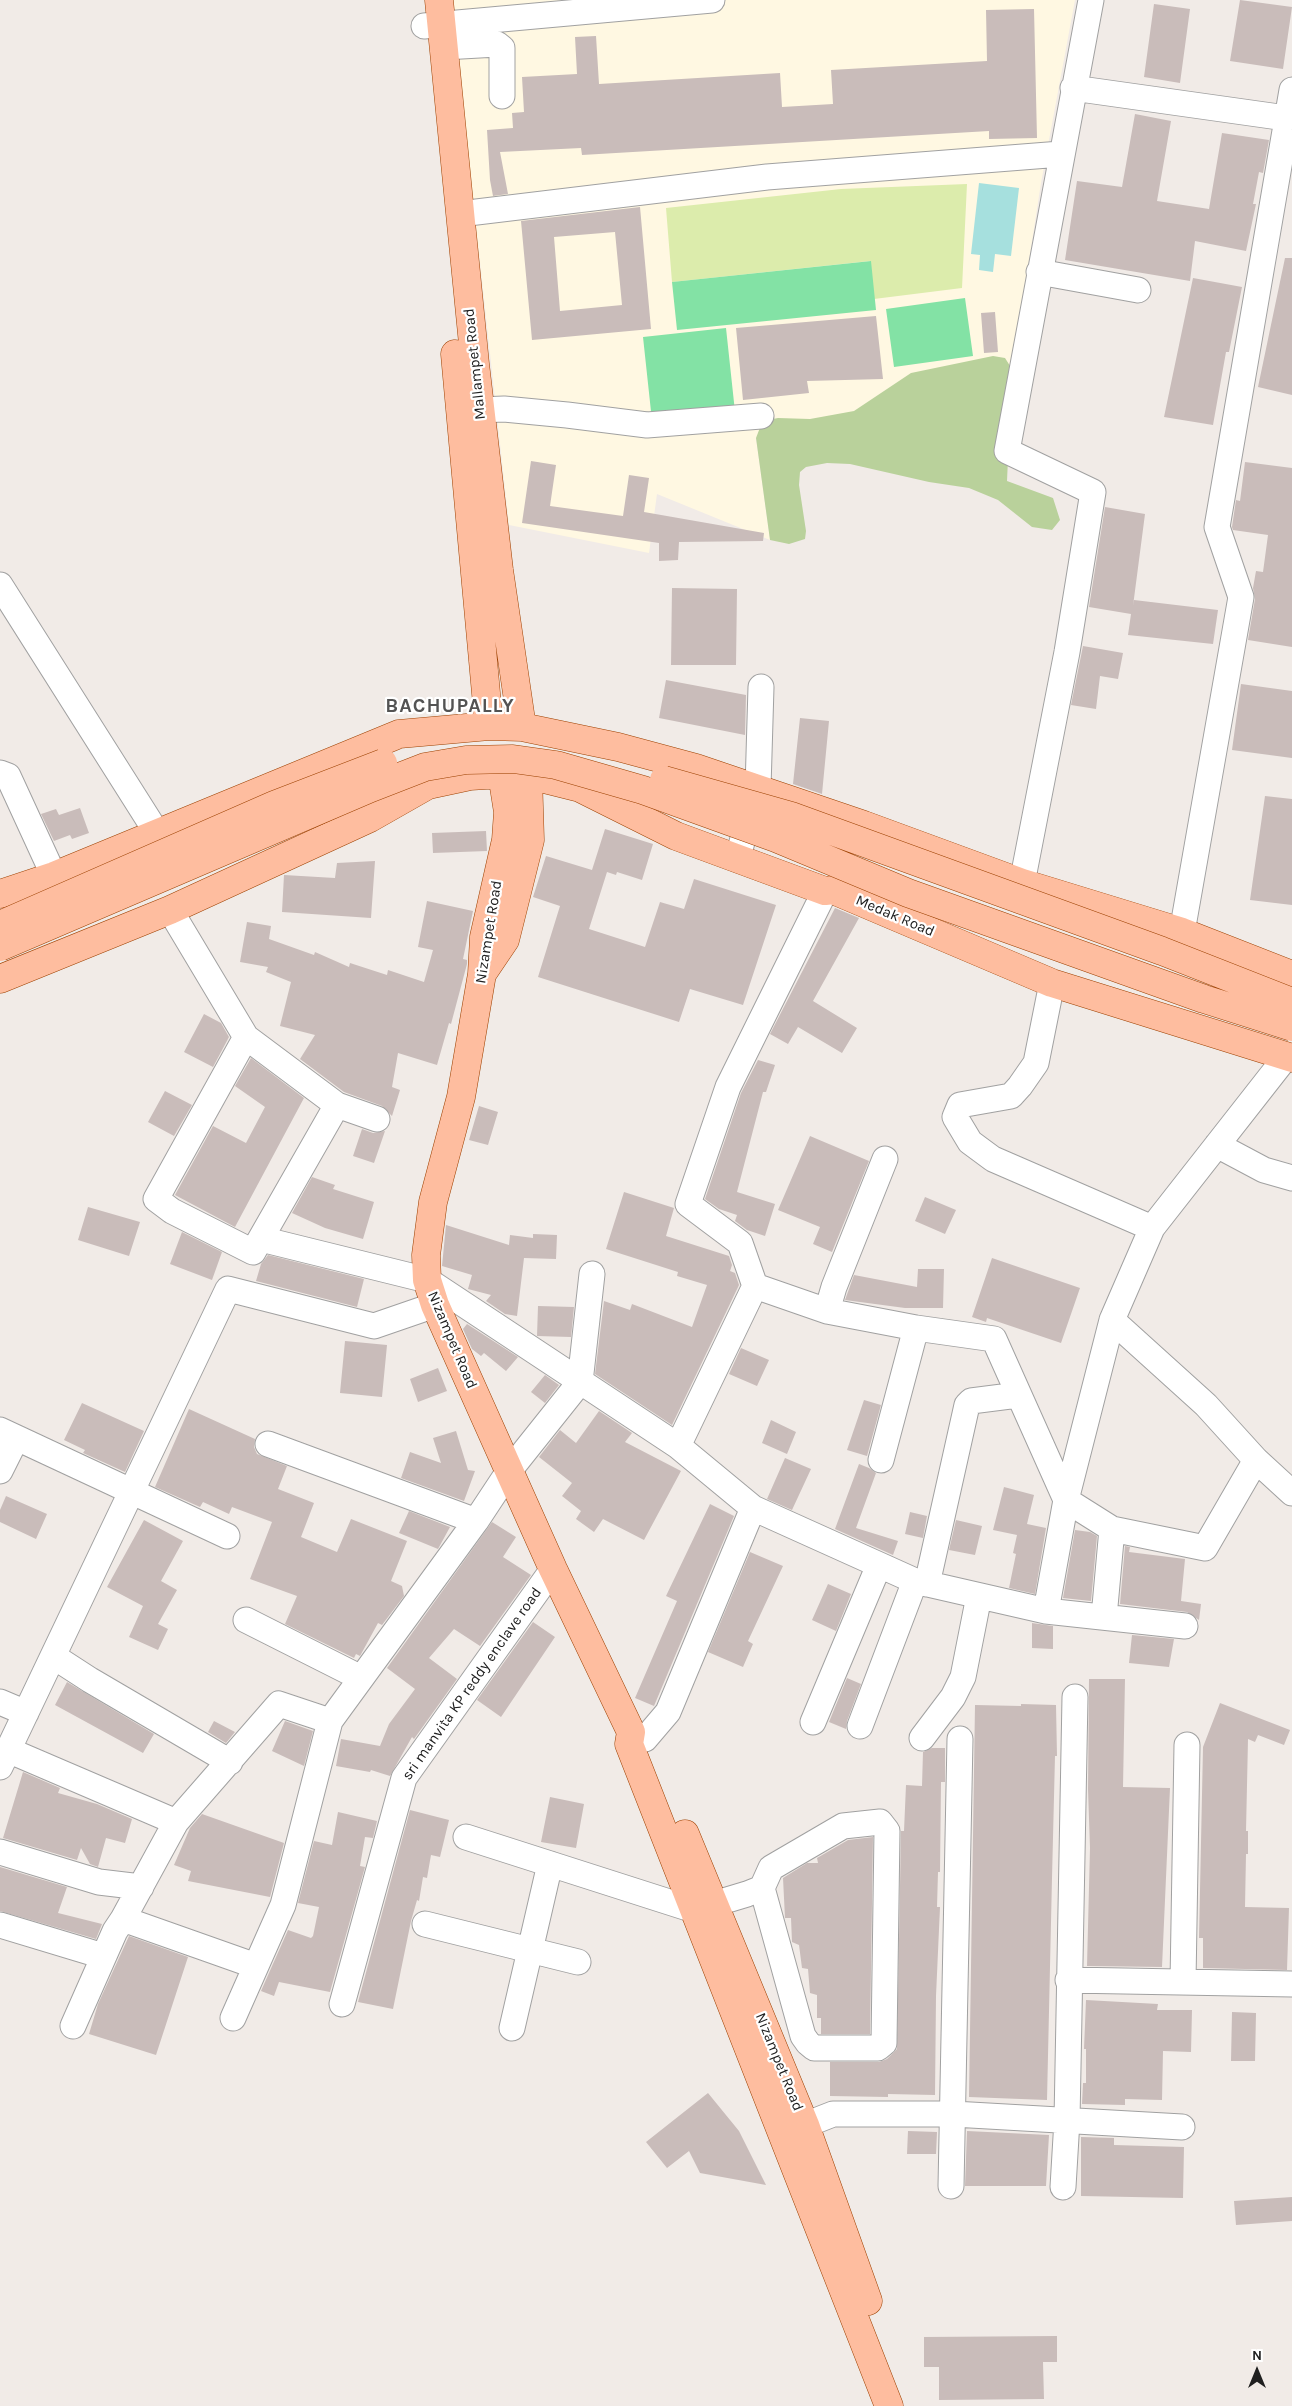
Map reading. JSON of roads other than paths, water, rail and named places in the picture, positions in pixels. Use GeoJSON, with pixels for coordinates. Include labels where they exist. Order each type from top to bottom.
{"type":"FeatureCollection","features":[{"type":"Feature","properties":{"kind":"main road","name":"Mallampet Road"},"geometry":{"type":"LineString","coordinates":[[421,0],[437,25],[460,214],[498,570],[522,727]]}},
{"type":"Feature","properties":{"kind":"main road","name":"Mallampet Road"},"geometry":{"type":"LineString","coordinates":[[437,25],[489,726]]}},
{"type":"Feature","properties":{"kind":"main road"},"geometry":{"type":"LineString","coordinates":[[0,894],[54,876],[399,734],[489,726],[522,727],[618,746],[696,768],[758,788],[1022,882],[1182,932],[1292,975]]}},
{"type":"Feature","properties":{"kind":"main road"},"geometry":{"type":"LineString","coordinates":[[0,925],[274,805],[411,753],[472,743],[512,742],[547,748],[791,816],[1162,951],[1292,1002]]}},
{"type":"Feature","properties":{"kind":"main road"},"geometry":{"type":"LineString","coordinates":[[0,947],[64,922],[371,788],[425,767],[466,760],[513,759],[556,765],[643,790],[776,838],[908,893],[1204,999],[1292,1027]]}},
{"type":"Feature","properties":{"kind":"main road","name":"Medak Road"},"geometry":{"type":"LineString","coordinates":[[0,979],[170,910],[370,818],[428,785],[470,776],[515,774],[580,788],[676,836],[825,891],[833,890],[1052,982],[1289,1057]]}},
{"type":"Feature","properties":{"kind":"main road","name":"Nizampet Road"},"geometry":{"type":"LineString","coordinates":[[515,774],[530,840],[505,940],[482,974],[461,1098],[433,1202],[426,1256],[431,1293],[553,1568],[638,1735],[629,1744],[805,2125],[906,2406]]}},
{"type":"Feature","properties":{"kind":"main road"},"geometry":{"type":"LineString","coordinates":[[222,807],[252,872]]}},
{"type":"Feature","properties":{"kind":"main road","name":"Nizampet Road"},"geometry":{"type":"LineString","coordinates":[[704,1907],[889,2406]]}},
{"type":"Feature","properties":{"kind":"street"},"geometry":{"type":"LineString","coordinates":[[437,25],[712,0]]}},
{"type":"Feature","properties":{"kind":"street"},"geometry":{"type":"LineString","coordinates":[[1022,882],[1067,652],[1093,492],[1007,451],[1073,88],[1091,0]]}},
{"type":"Feature","properties":{"kind":"street"},"geometry":{"type":"LineString","coordinates":[[437,25],[497,44],[502,48],[502,96]]}},
{"type":"Feature","properties":{"kind":"street"},"geometry":{"type":"LineString","coordinates":[[1073,88],[1286,118]]}},
{"type":"Feature","properties":{"kind":"street"},"geometry":{"type":"LineString","coordinates":[[1182,932],[1241,597],[1218,527],[1292,90]]}},
{"type":"Feature","properties":{"kind":"street"},"geometry":{"type":"LineString","coordinates":[[460,214],[767,177],[1061,154]]}},
{"type":"Feature","properties":{"kind":"street"},"geometry":{"type":"LineString","coordinates":[[1039,272],[1138,290]]}},
{"type":"Feature","properties":{"kind":"street"},"geometry":{"type":"LineString","coordinates":[[480,410],[504,409],[567,415],[647,426],[761,416]]}},
{"type":"Feature","properties":{"kind":"street"},"geometry":{"type":"LineString","coordinates":[[3,596],[157,834]]}},
{"type":"Feature","properties":{"kind":"street"},"geometry":{"type":"LineString","coordinates":[[737,859],[758,788],[761,687]]}},
{"type":"Feature","properties":{"kind":"street"},"geometry":{"type":"LineString","coordinates":[[0,773],[8,776],[54,876]]}},
{"type":"Feature","properties":{"kind":"street"},"geometry":{"type":"LineString","coordinates":[[678,1446],[755,1286],[740,1243],[688,1204],[728,1087],[825,891]]}},
{"type":"Feature","properties":{"kind":"street"},"geometry":{"type":"LineString","coordinates":[[170,910],[246,1037],[337,1106],[377,1119]]}},
{"type":"Feature","properties":{"kind":"street"},"geometry":{"type":"LineString","coordinates":[[1052,982],[1036,1063],[1020,1086],[1011,1096],[960,1105],[955,1117],[970,1142],[993,1159],[1152,1228]]}},
{"type":"Feature","properties":{"kind":"street"},"geometry":{"type":"LineString","coordinates":[[246,1037],[156,1199],[172,1210],[253,1252],[337,1106]]}},
{"type":"Feature","properties":{"kind":"street"},"geometry":{"type":"LineString","coordinates":[[1046,1610],[1066,1500],[1112,1320],[1152,1228],[1289,1057]]}},
{"type":"Feature","properties":{"kind":"street"},"geometry":{"type":"LineString","coordinates":[[1218,1145],[1264,1170],[1292,1178]]}},
{"type":"Feature","properties":{"kind":"street"},"geometry":{"type":"LineString","coordinates":[[827,1311],[834,1287],[885,1159]]}},
{"type":"Feature","properties":{"kind":"street"},"geometry":{"type":"LineString","coordinates":[[261,1239],[431,1293],[580,1382],[678,1446],[753,1508],[879,1565],[921,1582],[1046,1610],[1185,1626]]}},
{"type":"Feature","properties":{"kind":"street"},"geometry":{"type":"LineString","coordinates":[[233,2018],[283,1905],[330,1721],[476,1521],[509,1471],[580,1382],[592,1274]]}},
{"type":"Feature","properties":{"kind":"street"},"geometry":{"type":"LineString","coordinates":[[755,1286],[827,1311],[916,1328],[994,1339],[1066,1500],[1112,1529],[1205,1548],[1256,1460]]}},
{"type":"Feature","properties":{"kind":"street"},"geometry":{"type":"LineString","coordinates":[[176,1822],[4,1758],[228,1289],[374,1326],[431,1293]]}},
{"type":"Feature","properties":{"kind":"street"},"geometry":{"type":"LineString","coordinates":[[1112,1320],[1206,1406],[1256,1460],[1292,1493]]}},
{"type":"Feature","properties":{"kind":"street"},"geometry":{"type":"LineString","coordinates":[[881,1460],[916,1328]]}},
{"type":"Feature","properties":{"kind":"street"},"geometry":{"type":"LineString","coordinates":[[860,1726],[921,1582],[967,1405],[971,1401],[1018,1395]]}},
{"type":"Feature","properties":{"kind":"street"},"geometry":{"type":"LineString","coordinates":[[0,1471],[8,1434],[227,1536]]}},
{"type":"Feature","properties":{"kind":"street"},"geometry":{"type":"LineString","coordinates":[[268,1444],[476,1521]]}},
{"type":"Feature","properties":{"kind":"street"},"geometry":{"type":"LineString","coordinates":[[638,1735],[668,1712],[753,1508]]}},
{"type":"Feature","properties":{"kind":"street"},"geometry":{"type":"LineString","coordinates":[[1104,1617],[1112,1529]]}},
{"type":"Feature","properties":{"kind":"street"},"geometry":{"type":"LineString","coordinates":[[813,1722],[879,1565]]}},
{"type":"Feature","properties":{"kind":"street","name":"sri manvita KP reddy enclave road"},"geometry":{"type":"LineString","coordinates":[[342,2004],[404,1778],[553,1568]]}},
{"type":"Feature","properties":{"kind":"street"},"geometry":{"type":"LineString","coordinates":[[922,1738],[953,1697],[963,1677],[979,1596]]}},
{"type":"Feature","properties":{"kind":"street"},"geometry":{"type":"LineString","coordinates":[[246,1620],[361,1678]]}},
{"type":"Feature","properties":{"kind":"street"},"geometry":{"type":"LineString","coordinates":[[53,1656],[98,1685],[230,1762]]}},
{"type":"Feature","properties":{"kind":"street"},"geometry":{"type":"LineString","coordinates":[[1063,2187],[1075,1697]]}},
{"type":"Feature","properties":{"kind":"street"},"geometry":{"type":"LineString","coordinates":[[0,1702],[26,1713]]}},
{"type":"Feature","properties":{"kind":"street"},"geometry":{"type":"LineString","coordinates":[[73,2026],[115,1931],[176,1822],[230,1762],[278,1704],[330,1721]]}},
{"type":"Feature","properties":{"kind":"street"},"geometry":{"type":"LineString","coordinates":[[951,2186],[954,2114],[960,1739]]}},
{"type":"Feature","properties":{"kind":"street"},"geometry":{"type":"LineString","coordinates":[[1183,1982],[1187,1745]]}},
{"type":"Feature","properties":{"kind":"street"},"geometry":{"type":"LineString","coordinates":[[466,1837],[550,1864],[704,1907],[762,1888],[771,1868],[842,1826],[880,1822],[888,1831],[884,2043],[878,2048],[814,2048],[808,2043],[804,2036],[762,1888]]}},
{"type":"Feature","properties":{"kind":"street"},"geometry":{"type":"LineString","coordinates":[[0,1852],[99,1882],[141,1887]]}},
{"type":"Feature","properties":{"kind":"street"},"geometry":{"type":"LineString","coordinates":[[512,2028],[550,1864]]}},
{"type":"Feature","properties":{"kind":"street"},"geometry":{"type":"LineString","coordinates":[[123,1919],[256,1966]]}},
{"type":"Feature","properties":{"kind":"street"},"geometry":{"type":"LineString","coordinates":[[0,1924],[104,1956]]}},
{"type":"Feature","properties":{"kind":"street"},"geometry":{"type":"LineString","coordinates":[[425,1924],[578,1962]]}},
{"type":"Feature","properties":{"kind":"street"},"geometry":{"type":"LineString","coordinates":[[1068,1980],[1292,1984]]}},
{"type":"Feature","properties":{"kind":"street"},"geometry":{"type":"LineString","coordinates":[[805,2125],[833,2114],[954,2114],[1182,2127]]}},
{"type":"Feature","properties":{"kind":"water"},"geometry":{"type":"Polygon","coordinates":[[[979,183],[1019,188],[1011,256],[995,254],[993,272],[979,270],[980,255],[971,254],[979,183]]]}},
{"type":"Feature","properties":{"kind":"district","name":"BACHUPALLY"},"geometry":{"type":"Point","coordinates":[450,706]}}]}
